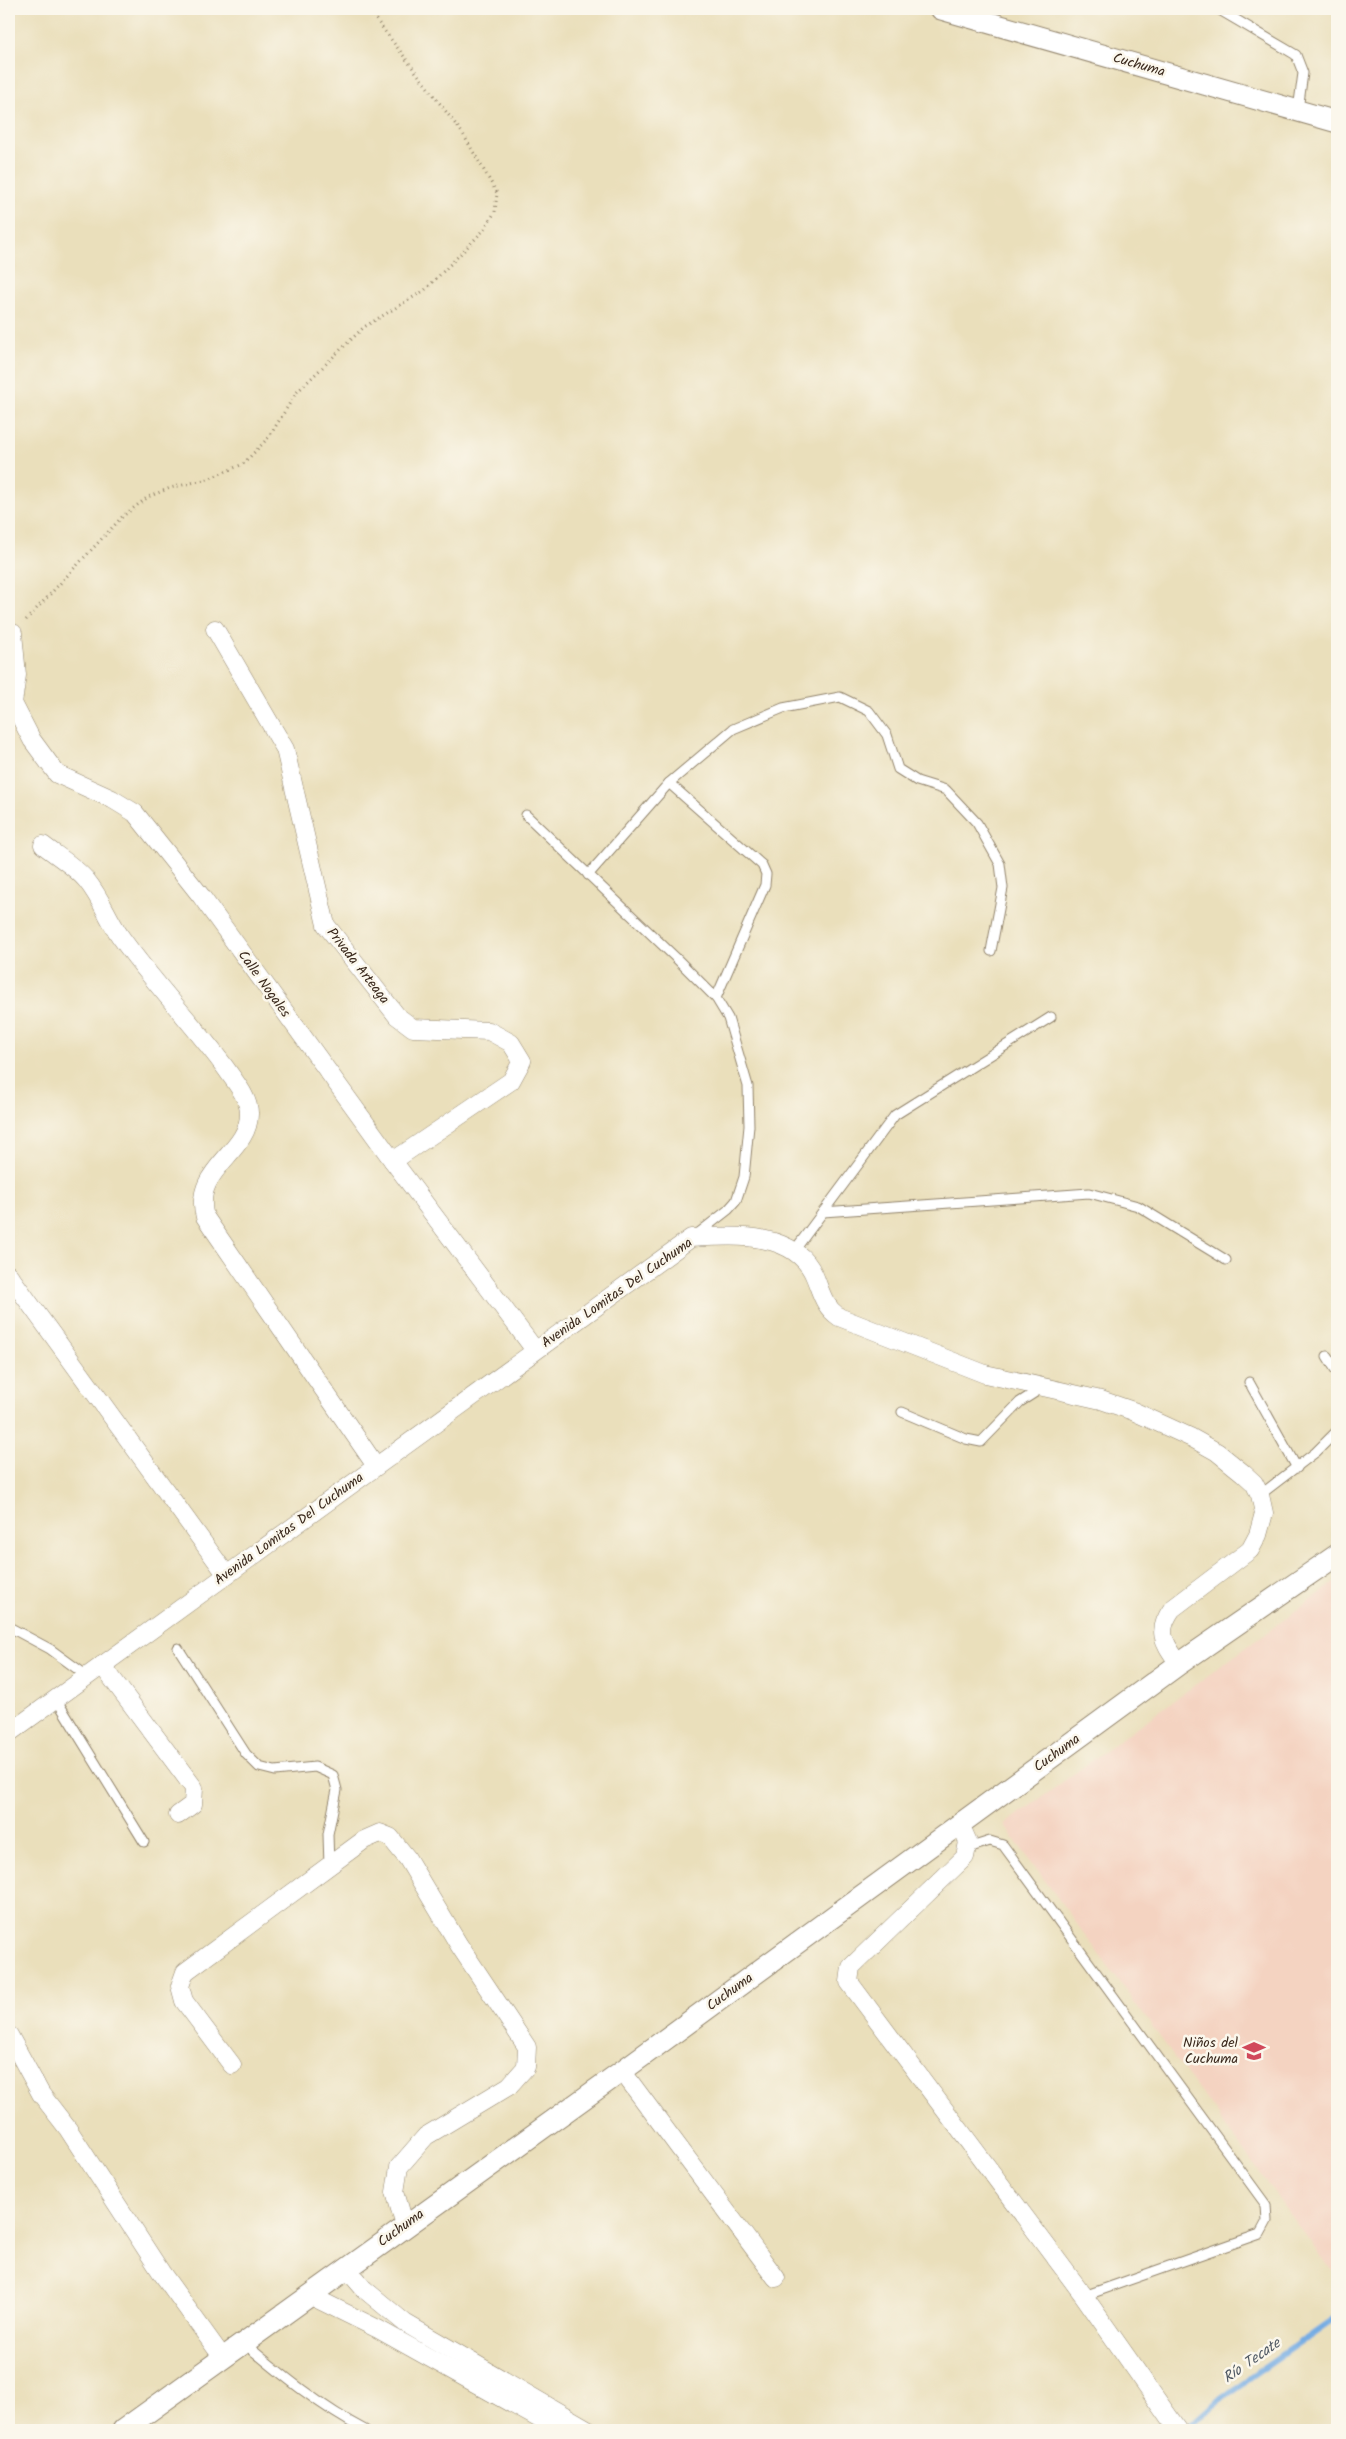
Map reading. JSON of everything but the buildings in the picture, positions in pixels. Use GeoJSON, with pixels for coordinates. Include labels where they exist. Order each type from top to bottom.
{"type":"FeatureCollection","features":[{"type":"Feature","properties":{"kind":"street","name":"Cuchuma"},"geometry":{"type":"LineString","coordinates":[[941,9],[1337,122]]}},
{"type":"Feature","properties":{"kind":"street","name":"Privada Arteaga"},"geometry":{"type":"LineString","coordinates":[[215,630],[285,749],[326,925],[397,1016],[413,1028],[489,1031],[511,1043],[522,1061],[511,1081],[393,1161]]}},
{"type":"Feature","properties":{"kind":"street","name":"Calle Nogales"},"geometry":{"type":"LineString","coordinates":[[11,635],[17,675],[13,703],[32,740],[58,774],[112,799],[135,813],[200,896],[393,1161],[534,1350]]}},
{"type":"Feature","properties":{"kind":"street"},"geometry":{"type":"LineString","coordinates":[[43,844],[86,879],[102,902],[119,935],[219,1059],[242,1092],[250,1111],[248,1124],[207,1183],[201,1197],[205,1217],[376,1466]]}},
{"type":"Feature","properties":{"kind":"street","name":"Avenida Lomitas Del Cuchuma"},"geometry":{"type":"LineString","coordinates":[[9,1733],[226,1574],[450,1415],[534,1350],[691,1238],[722,1237],[774,1242],[794,1251],[809,1266],[825,1305],[839,1317],[985,1374],[1101,1400],[1165,1424],[1217,1452],[1243,1472],[1254,1483],[1260,1495],[1264,1512],[1262,1523],[1250,1550],[1172,1609],[1167,1617],[1163,1626],[1163,1636],[1179,1664]]}},
{"type":"Feature","properties":{"kind":"street"},"geometry":{"type":"LineString","coordinates":[[9,1275],[226,1574]]}},
{"type":"Feature","properties":{"kind":"street","name":"Cuchuma"},"geometry":{"type":"LineString","coordinates":[[123,2430],[622,2071],[1179,1664],[1337,1555]]}},
{"type":"Feature","properties":{"kind":"street"},"geometry":{"type":"LineString","coordinates":[[102,1665],[194,1788],[193,1804],[178,1815]]}},
{"type":"Feature","properties":{"kind":"street"},"geometry":{"type":"LineString","coordinates":[[960,1824],[968,1848],[965,1857],[851,1967],[849,1982],[1084,2296],[1178,2430]]}},
{"type":"Feature","properties":{"kind":"street"},"geometry":{"type":"LineString","coordinates":[[232,2065],[184,2001],[180,1986],[185,1972],[364,1840],[380,1833],[390,1836],[407,1858],[459,1945],[526,2047],[526,2067],[510,2086],[426,2136],[399,2167],[395,2192],[405,2226]]}},
{"type":"Feature","properties":{"kind":"street"},"geometry":{"type":"LineString","coordinates":[[9,2035],[41,2094],[68,2129],[161,2272],[223,2358]]}},
{"type":"Feature","properties":{"kind":"street"},"geometry":{"type":"LineString","coordinates":[[622,2071],[776,2278]]}},
{"type":"Feature","properties":{"kind":"street"},"geometry":{"type":"LineString","coordinates":[[346,2268],[364,2289],[405,2323],[589,2430]]}},
{"type":"Feature","properties":{"kind":"street"},"geometry":{"type":"LineString","coordinates":[[309,2295],[378,2329],[559,2430]]}},
{"type":"Feature","properties":{"kind":"lane"},"geometry":{"type":"LineString","coordinates":[[1218,9],[1296,55],[1303,73],[1298,110]]}},
{"type":"Feature","properties":{"kind":"lane"},"geometry":{"type":"LineString","coordinates":[[588,874],[669,782],[733,729],[783,708],[840,697],[869,711],[887,735],[898,769],[917,780],[946,790],[978,823],[1000,864],[1003,888],[991,951]]}},
{"type":"Feature","properties":{"kind":"lane"},"geometry":{"type":"LineString","coordinates":[[669,782],[762,865],[766,874],[765,885],[716,998]]}},
{"type":"Feature","properties":{"kind":"lane"},"geometry":{"type":"LineString","coordinates":[[526,815],[716,998],[728,1018],[748,1086],[749,1126],[745,1168],[736,1201],[728,1210],[691,1238]]}},
{"type":"Feature","properties":{"kind":"lane"},"geometry":{"type":"LineString","coordinates":[[794,1251],[895,1115],[1051,1016]]}},
{"type":"Feature","properties":{"kind":"lane"},"geometry":{"type":"LineString","coordinates":[[823,1212],[1089,1193],[1138,1206],[1226,1260]]}},
{"type":"Feature","properties":{"kind":"lane"},"geometry":{"type":"LineString","coordinates":[[1327,1356],[1337,1372]]}},
{"type":"Feature","properties":{"kind":"lane"},"geometry":{"type":"LineString","coordinates":[[1249,1382],[1297,1468]]}},
{"type":"Feature","properties":{"kind":"lane"},"geometry":{"type":"LineString","coordinates":[[902,1412],[966,1439],[981,1442],[1020,1402],[1042,1388]]}},
{"type":"Feature","properties":{"kind":"lane"},"geometry":{"type":"LineString","coordinates":[[1260,1495],[1297,1468],[1337,1431]]}},
{"type":"Feature","properties":{"kind":"lane"},"geometry":{"type":"LineString","coordinates":[[9,1627],[50,1649],[87,1676]]}},
{"type":"Feature","properties":{"kind":"lane"},"geometry":{"type":"LineString","coordinates":[[178,1648],[246,1754],[258,1767],[275,1771],[315,1767],[333,1775],[337,1790],[328,1834],[329,1866]]}},
{"type":"Feature","properties":{"kind":"lane"},"geometry":{"type":"LineString","coordinates":[[56,1699],[144,1842]]}},
{"type":"Feature","properties":{"kind":"lane"},"geometry":{"type":"LineString","coordinates":[[968,1848],[990,1841],[1003,1845],[1266,2205],[1267,2221],[1260,2234],[1084,2296]]}},
{"type":"Feature","properties":{"kind":"lane"},"geometry":{"type":"LineString","coordinates":[[244,2343],[277,2371],[345,2420],[365,2430]]}},
{"type":"Feature","properties":{"kind":"path"},"geometry":{"type":"LineString","coordinates":[[11,635],[123,516],[148,497],[170,488],[208,479],[243,464],[269,437],[296,393],[364,327],[424,290],[482,232],[495,212],[497,193],[463,134],[368,9]]}},
{"type":"Feature","properties":{"kind":"shaded area","name":"Niños del Cuchuma"},"geometry":{"type":"Polygon","coordinates":[[[1337,1581],[1337,2278],[1004,1825],[1337,1581]]]}},
{"type":"Feature","properties":{"kind":"waterway","name":"Río Tecate"},"geometry":{"type":"LineString","coordinates":[[1185,2430],[1221,2398],[1337,2317]]}},
{"type":"Feature","properties":{"kind":"place","name":"Niños del Cuchuma"},"geometry":{"type":"Point","coordinates":[1254,2051]}}]}
